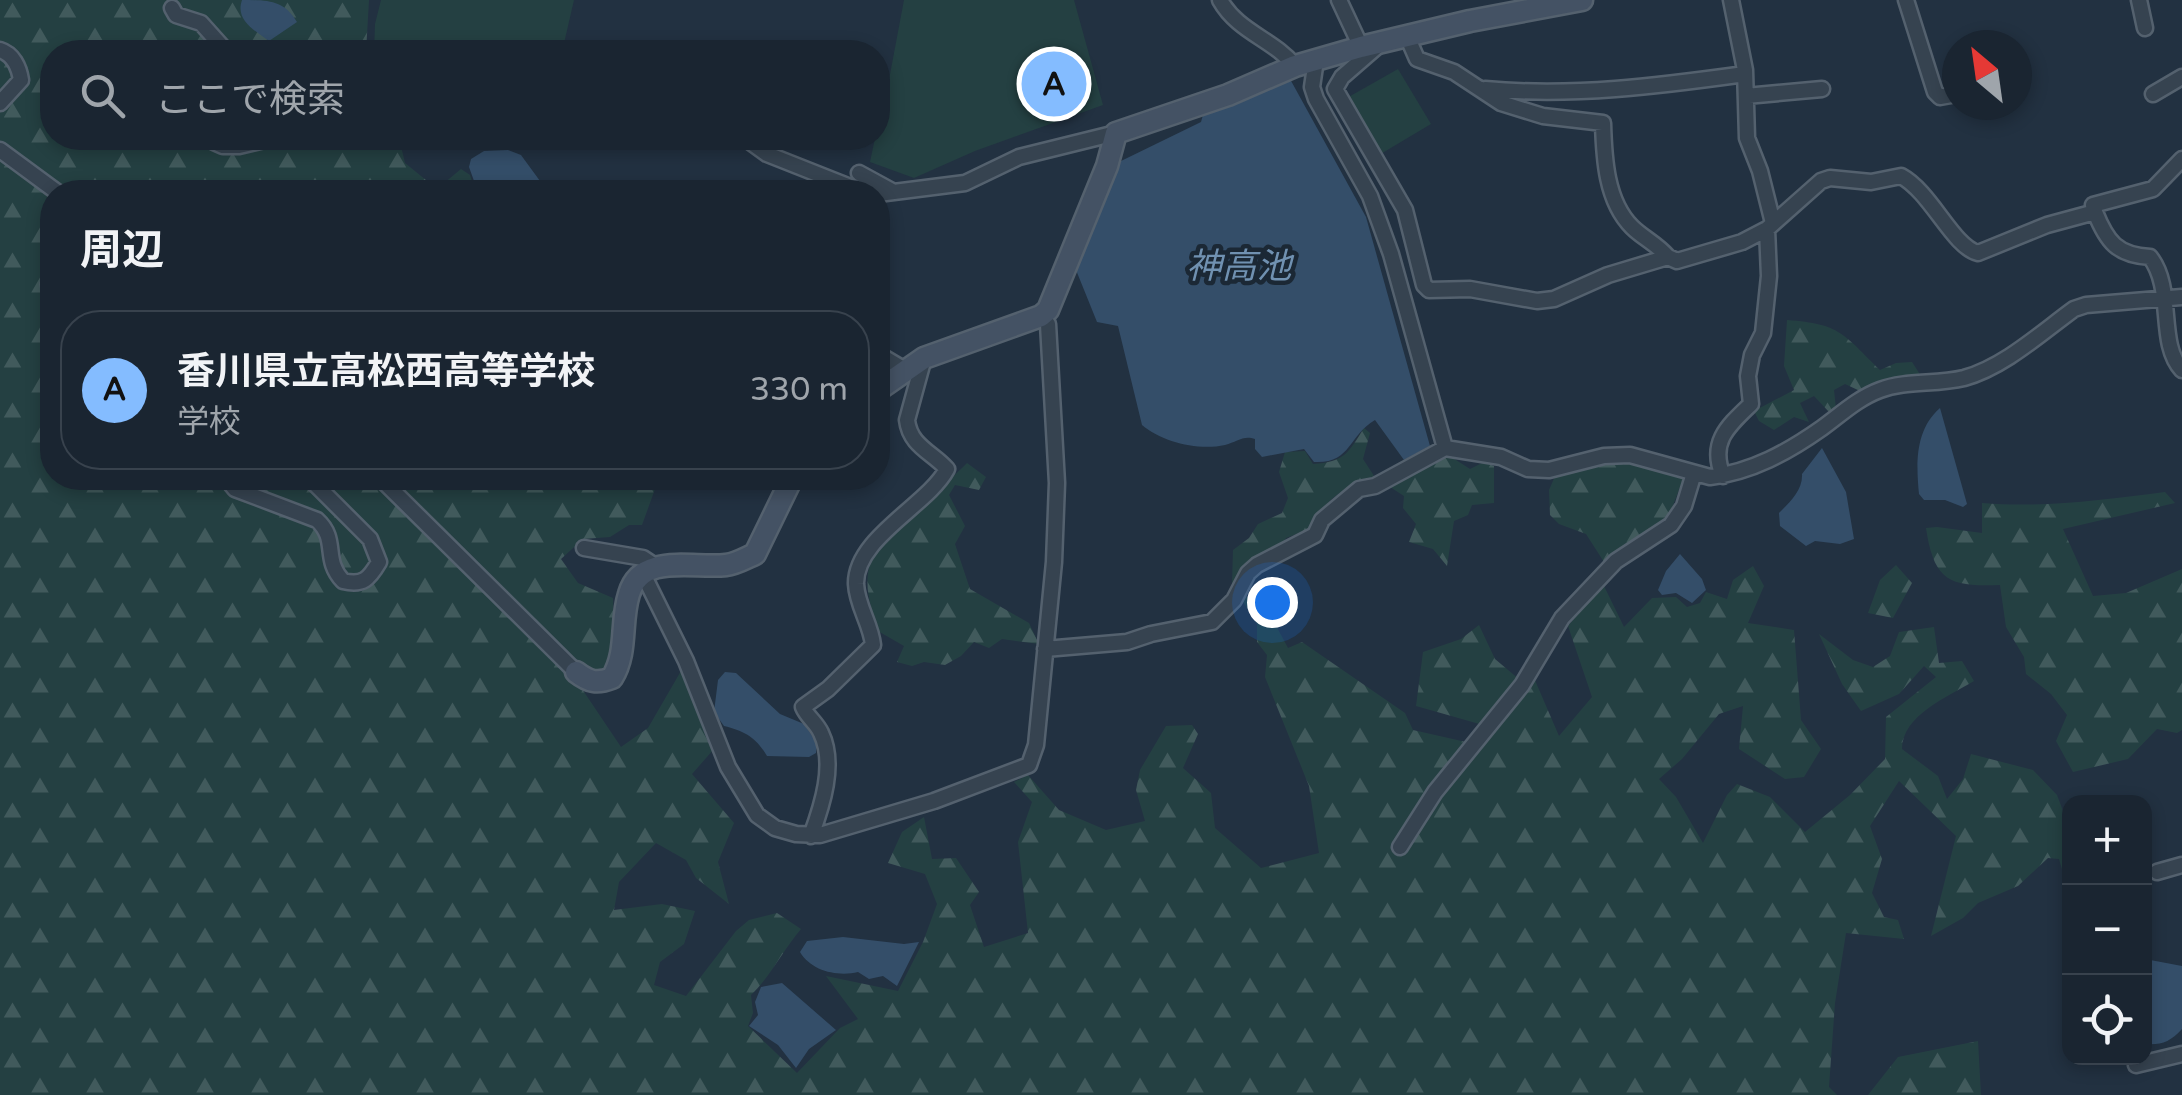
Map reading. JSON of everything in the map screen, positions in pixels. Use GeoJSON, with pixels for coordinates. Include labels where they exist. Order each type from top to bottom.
{"type":"FeatureCollection","features":[{"type":"Feature","properties":{"kind":"street"},"geometry":{"type":"LineString","coordinates":[[1220,0],[1229,17],[1306,63],[1316,99],[1370,196],[1391,254],[1446,448]]}},
{"type":"Feature","properties":{"kind":"street"},"geometry":{"type":"LineString","coordinates":[[1339,0],[1361,47]]}},
{"type":"Feature","properties":{"kind":"street"},"geometry":{"type":"LineString","coordinates":[[890,192],[964,183],[1019,157],[1116,133],[1228,95],[1306,63],[1361,47],[1582,0]]}},
{"type":"Feature","properties":{"kind":"street"},"geometry":{"type":"LineString","coordinates":[[1723,476],[1716,449],[1721,434],[1751,404],[1748,376],[1752,355],[1763,333],[1770,226],[1760,171],[1747,138],[1745,74],[1731,0]]}},
{"type":"Feature","properties":{"kind":"street"},"geometry":{"type":"LineString","coordinates":[[1906,0],[1934,92],[1942,97]]}},
{"type":"Feature","properties":{"kind":"street"},"geometry":{"type":"LineString","coordinates":[[2140,0],[2145,28]]}},
{"type":"Feature","properties":{"kind":"street"},"geometry":{"type":"LineString","coordinates":[[172,8],[176,15],[201,23],[216,40]]}},
{"type":"Feature","properties":{"kind":"street"},"geometry":{"type":"LineString","coordinates":[[1407,36],[1417,59],[1454,72],[1501,102],[1543,116],[1603,123],[1604,160],[1625,218],[1668,257],[1678,261],[1742,242],[1770,226],[1821,181],[1830,178],[1871,182],[1901,176],[1939,211],[1967,250],[1978,253],[2047,225],[2095,212]]}},
{"type":"Feature","properties":{"kind":"street"},"geometry":{"type":"LineString","coordinates":[[1382,42],[1336,82],[1335,89],[1405,210],[1424,286],[1429,290],[1470,289],[1537,301],[1554,299],[1608,275],[1668,257]]}},
{"type":"Feature","properties":{"kind":"street"},"geometry":{"type":"LineString","coordinates":[[0,50],[19,67],[22,80],[0,102]]}},
{"type":"Feature","properties":{"kind":"street"},"geometry":{"type":"LineString","coordinates":[[1480,89],[1558,93],[1745,74]]}},
{"type":"Feature","properties":{"kind":"street"},"geometry":{"type":"LineString","coordinates":[[2152,94],[2182,77]]}},
{"type":"Feature","properties":{"kind":"street"},"geometry":{"type":"LineString","coordinates":[[1746,96],[1822,89]]}},
{"type":"Feature","properties":{"kind":"street"},"geometry":{"type":"LineString","coordinates":[[890,381],[924,358],[1041,316],[1048,310],[1108,166],[1116,133]]}},
{"type":"Feature","properties":{"kind":"street"},"geometry":{"type":"LineString","coordinates":[[0,150],[41,180]]}},
{"type":"Feature","properties":{"kind":"street"},"geometry":{"type":"LineString","coordinates":[[762,150],[833,180]]}},
{"type":"Feature","properties":{"kind":"street"},"geometry":{"type":"LineString","coordinates":[[2182,159],[2153,189],[2093,205],[2106,239],[2113,246],[2130,256],[2150,257],[2154,262],[2166,300],[2172,354],[2182,370]]}},
{"type":"Feature","properties":{"kind":"street"},"geometry":{"type":"LineString","coordinates":[[859,173],[868,180]]}},
{"type":"Feature","properties":{"kind":"street"},"geometry":{"type":"LineString","coordinates":[[1045,649],[1127,642],[1212,622],[1234,600],[1248,573],[1315,534],[1322,520],[1358,489],[1375,486],[1446,448],[1502,458],[1528,468],[1549,470],[1604,456],[1630,455],[1694,473],[1723,476],[1760,465],[1788,450],[1880,390],[1966,378],[2001,360],[2074,309],[2182,297]]}},
{"type":"Feature","properties":{"kind":"street"},"geometry":{"type":"LineString","coordinates":[[584,548],[643,558],[728,767],[757,815],[775,828],[811,836],[934,802],[1029,765],[1036,745],[1054,562],[1056,483],[1048,324],[1041,316]]}},
{"type":"Feature","properties":{"kind":"street"},"geometry":{"type":"LineString","coordinates":[[811,836],[828,772],[825,742],[803,707],[873,645],[858,595],[859,568],[867,552],[942,479],[947,469],[916,444],[908,430],[907,420],[924,358]]}},
{"type":"Feature","properties":{"kind":"street"},"geometry":{"type":"LineString","coordinates":[[890,361],[904,370]]}},
{"type":"Feature","properties":{"kind":"street"},"geometry":{"type":"LineString","coordinates":[[1400,847],[1435,792],[1522,685],[1562,618],[1616,561],[1671,525],[1684,506],[1694,473]]}},
{"type":"Feature","properties":{"kind":"street"},"geometry":{"type":"LineString","coordinates":[[238,490],[316,520],[327,529],[331,541],[329,560],[344,582],[357,584],[370,578],[379,562],[370,539],[321,490]]}},
{"type":"Feature","properties":{"kind":"street"},"geometry":{"type":"LineString","coordinates":[[392,490],[576,672],[599,683],[612,678],[623,646],[630,590],[649,570],[729,565],[755,554],[786,490]]}},
{"type":"Feature","properties":{"kind":"street"},"geometry":{"type":"LineString","coordinates":[[2156,872],[2182,865]]}},
{"type":"Feature","properties":{"kind":"street"},"geometry":{"type":"LineString","coordinates":[[2152,1061],[2182,1054]]}},
{"type":"Feature","properties":{"kind":"green space"},"geometry":{"type":"Polygon","coordinates":[[[0,0],[369,0],[367,40],[40,40],[40,150],[402,150],[405,163],[426,180],[40,180],[40,490],[655,490],[642,525],[629,525],[610,537],[583,539],[561,559],[578,583],[613,598],[615,655],[607,676],[578,683],[621,747],[648,728],[681,671],[713,750],[692,774],[734,823],[718,862],[729,904],[696,878],[686,860],[656,843],[619,882],[614,910],[662,904],[695,911],[684,944],[660,962],[654,985],[686,996],[749,920],[777,913],[801,929],[751,995],[753,1013],[748,1026],[797,1073],[840,1028],[858,1019],[826,976],[898,991],[923,942],[937,904],[925,874],[888,863],[902,832],[924,817],[932,859],[956,858],[979,892],[970,905],[984,947],[1028,933],[1018,842],[1032,802],[1014,782],[1028,775],[1059,810],[1106,830],[1145,821],[1136,790],[1140,770],[1166,726],[1192,725],[1198,734],[1183,768],[1211,793],[1215,828],[1261,868],[1319,853],[1309,786],[1265,677],[1267,655],[1257,642],[1257,624],[1240,597],[1243,594],[1273,620],[1288,648],[1302,642],[1405,713],[1413,730],[1466,742],[1473,754],[1490,727],[1416,706],[1423,652],[1461,639],[1479,625],[1495,659],[1520,680],[1534,678],[1559,736],[1592,697],[1568,626],[1603,584],[1624,627],[1652,598],[1676,597],[1687,607],[1700,603],[1706,592],[1727,599],[1733,580],[1753,566],[1764,586],[1748,623],[1794,630],[1801,720],[1821,749],[1804,777],[1785,779],[1739,749],[1743,706],[1719,714],[1682,759],[1659,779],[1676,797],[1703,843],[1727,795],[1737,784],[1770,797],[1805,832],[1850,795],[1885,759],[1886,717],[1936,677],[1924,666],[1899,694],[1861,711],[1842,684],[1819,634],[1853,660],[1873,667],[1890,656],[1899,632],[1934,627],[1939,663],[1962,661],[1974,681],[1918,717],[1904,737],[1902,749],[1938,776],[1947,799],[1963,779],[1971,754],[2033,770],[2057,795],[2062,808],[2062,869],[2059,859],[2048,858],[2018,886],[1978,903],[1963,918],[1931,936],[1956,836],[1899,781],[1870,826],[1882,859],[1872,893],[1884,917],[1898,920],[1904,939],[1846,933],[1835,1003],[1829,1087],[1837,1095],[0,1095],[0,0]]]}},
{"type":"Feature","properties":{"kind":"green space"},"geometry":{"type":"Polygon","coordinates":[[[381,0],[574,0],[565,40],[374,40],[381,0]]]}},
{"type":"Feature","properties":{"kind":"green space"},"geometry":{"type":"Polygon","coordinates":[[[904,0],[1074,0],[1103,105],[975,151],[914,178],[870,162],[872,150],[890,150],[890,74],[904,0]]]}},
{"type":"Feature","properties":{"kind":"green space"},"geometry":{"type":"Polygon","coordinates":[[[1398,69],[1431,124],[1379,155],[1345,99],[1398,69]]]}},
{"type":"Feature","properties":{"kind":"green space"},"geometry":{"type":"Polygon","coordinates":[[[461,169],[471,180],[448,180],[461,169]]]}},
{"type":"Feature","properties":{"kind":"green space"},"geometry":{"type":"Polygon","coordinates":[[[1787,320],[1819,324],[1840,333],[1880,370],[1912,362],[1921,376],[1892,379],[1860,391],[1845,384],[1834,390],[1836,409],[1829,412],[1814,396],[1800,403],[1809,422],[1794,417],[1774,430],[1759,421],[1754,411],[1794,390],[1784,366],[1787,320]]]}},
{"type":"Feature","properties":{"kind":"green space"},"geometry":{"type":"Polygon","coordinates":[[[1364,428],[1370,433],[1363,459],[1378,482],[1338,494],[1325,507],[1315,527],[1286,538],[1279,550],[1238,584],[1232,584],[1233,550],[1249,538],[1258,524],[1282,513],[1288,498],[1279,472],[1285,452],[1305,451],[1313,464],[1332,461],[1349,450],[1364,428]]]}},
{"type":"Feature","properties":{"kind":"green space"},"geometry":{"type":"Polygon","coordinates":[[[1445,453],[1470,469],[1484,462],[1494,466],[1494,503],[1472,505],[1468,515],[1454,521],[1447,566],[1433,549],[1409,542],[1416,524],[1403,508],[1404,496],[1387,485],[1445,453]]]}},
{"type":"Feature","properties":{"kind":"green space"},"geometry":{"type":"Polygon","coordinates":[[[1604,461],[1684,477],[1668,518],[1604,562],[1586,534],[1559,524],[1550,515],[1549,490],[1556,474],[1604,461]]]}},
{"type":"Feature","properties":{"kind":"green space"},"geometry":{"type":"Polygon","coordinates":[[[967,463],[986,477],[979,490],[955,485],[949,495],[965,526],[955,544],[970,589],[1029,623],[1039,644],[1002,639],[989,648],[974,642],[945,665],[924,662],[912,666],[897,662],[904,646],[878,631],[868,592],[869,568],[897,529],[967,463]]]}},
{"type":"Feature","properties":{"kind":"green space"},"geometry":{"type":"Polygon","coordinates":[[[2165,492],[2175,503],[2063,529],[2093,596],[2126,593],[2182,569],[2182,730],[2177,733],[2157,729],[2128,759],[2073,772],[2056,741],[2067,715],[2051,694],[2026,674],[2024,657],[2006,627],[2000,585],[1968,584],[1947,577],[1934,560],[1926,528],[1982,533],[1982,503],[2051,504],[2165,492]]]}},
{"type":"Feature","properties":{"kind":"green space"},"geometry":{"type":"Polygon","coordinates":[[[1896,565],[1912,583],[1893,618],[1868,613],[1880,580],[1896,565]]]}},
{"type":"Feature","properties":{"kind":"green space"},"geometry":{"type":"Polygon","coordinates":[[[1978,1041],[1981,1095],[1868,1095],[1898,1057],[1978,1041]]]}},
{"type":"Feature","properties":{"kind":"water"},"geometry":{"type":"Polygon","coordinates":[[[242,0],[274,3],[286,9],[297,22],[268,40],[244,19],[242,0]]]}},
{"type":"Feature","properties":{"kind":"water","name":"神高池"},"geometry":{"type":"Polygon","coordinates":[[[1290,79],[1366,217],[1430,446],[1404,460],[1375,420],[1335,459],[1314,462],[1304,449],[1262,457],[1251,438],[1203,447],[1150,431],[1142,425],[1118,326],[1097,322],[1076,270],[1121,161],[1201,122],[1203,115],[1290,79]]]}},
{"type":"Feature","properties":{"kind":"water"},"geometry":{"type":"Polygon","coordinates":[[[508,150],[521,155],[539,180],[474,180],[471,159],[484,151],[508,150]]]}},
{"type":"Feature","properties":{"kind":"water"},"geometry":{"type":"Polygon","coordinates":[[[1940,408],[1967,504],[1963,507],[1945,500],[1924,500],[1919,494],[1922,437],[1940,408]]]}},
{"type":"Feature","properties":{"kind":"water"},"geometry":{"type":"Polygon","coordinates":[[[1822,448],[1846,492],[1854,539],[1840,544],[1815,541],[1806,546],[1780,526],[1779,513],[1795,495],[1802,474],[1822,448]]]}},
{"type":"Feature","properties":{"kind":"water"},"geometry":{"type":"Polygon","coordinates":[[[1680,554],[1702,579],[1706,590],[1692,603],[1676,593],[1662,595],[1658,590],[1666,571],[1680,554]]]}},
{"type":"Feature","properties":{"kind":"water"},"geometry":{"type":"Polygon","coordinates":[[[725,672],[736,673],[780,714],[804,724],[817,743],[816,753],[809,757],[767,756],[749,736],[724,726],[714,712],[718,680],[725,672]]]}},
{"type":"Feature","properties":{"kind":"water"},"geometry":{"type":"Polygon","coordinates":[[[843,937],[919,942],[897,986],[883,976],[869,979],[858,972],[826,971],[811,964],[800,952],[807,941],[843,937]]]}},
{"type":"Feature","properties":{"kind":"water"},"geometry":{"type":"Polygon","coordinates":[[[2152,960],[2182,966],[2182,1029],[2170,1040],[2152,1044],[2152,960]]]}},
{"type":"Feature","properties":{"kind":"water"},"geometry":{"type":"Polygon","coordinates":[[[782,983],[836,1030],[809,1049],[796,1068],[778,1045],[749,1026],[758,1015],[755,1002],[761,987],[782,983]]]}},
{"type":"Feature","properties":{"kind":"place","name":"香川県立高松西高等学校"},"geometry":{"type":"Point","coordinates":[1054,84]}}]}
